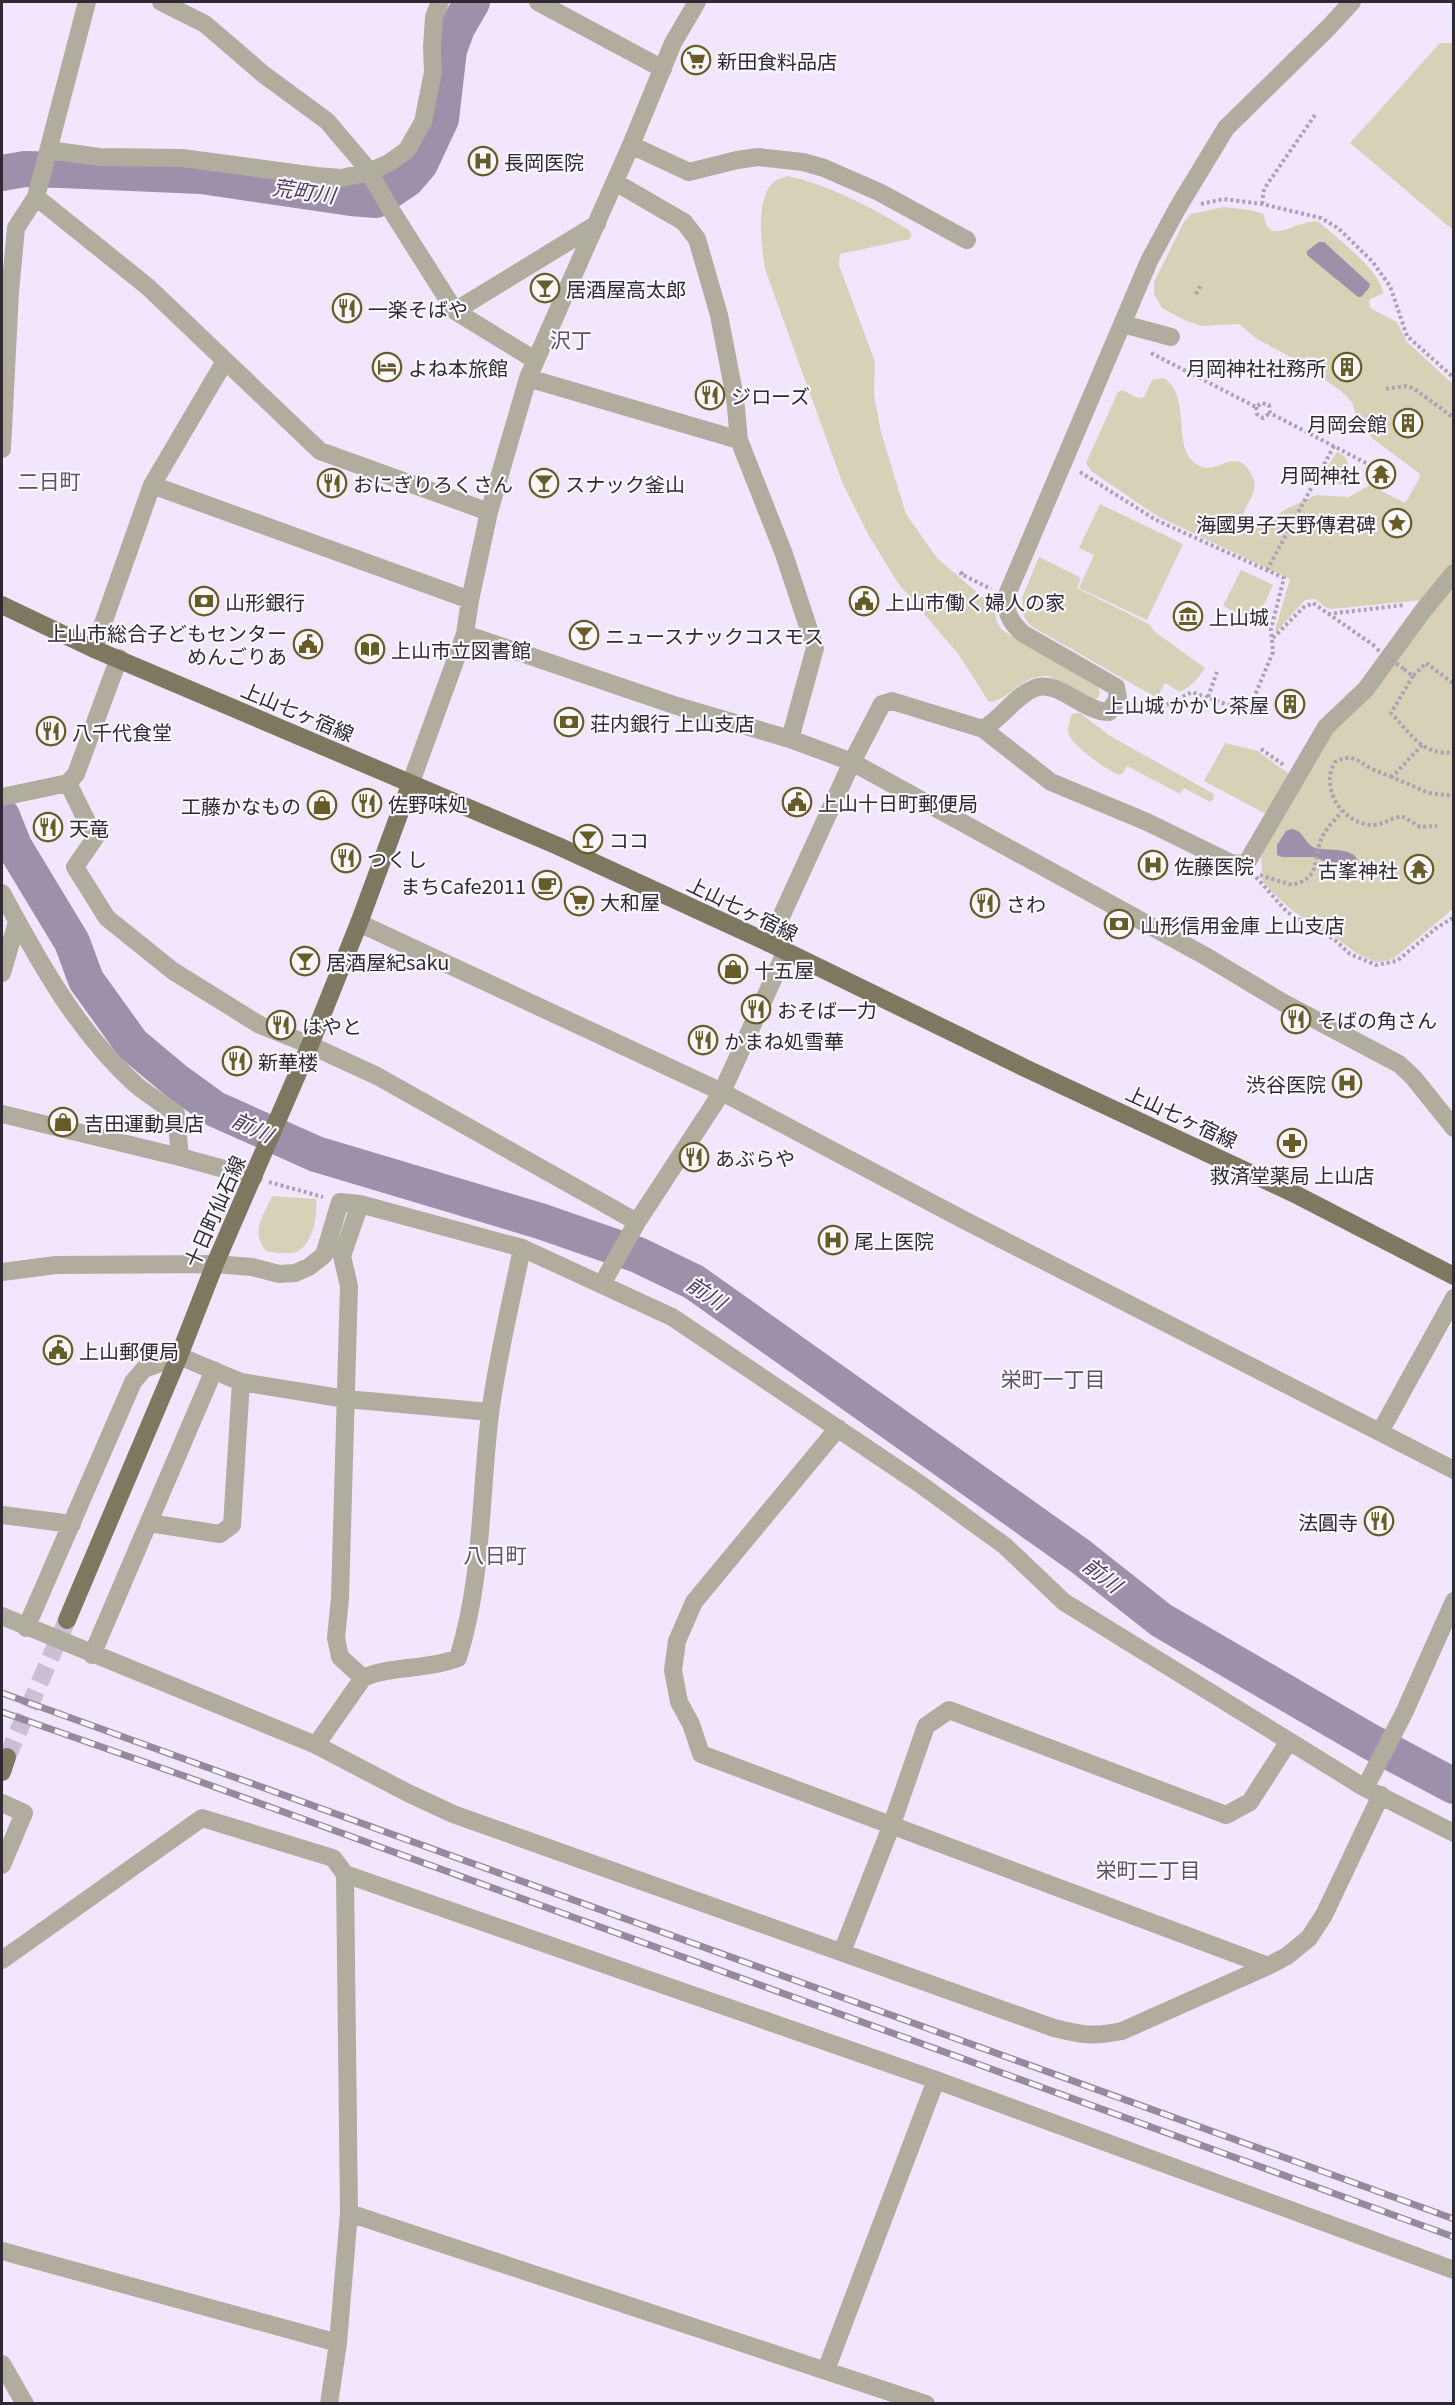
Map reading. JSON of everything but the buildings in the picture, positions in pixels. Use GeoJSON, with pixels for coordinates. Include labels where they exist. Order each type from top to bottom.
{"type":"FeatureCollection","features":[{"type":"Feature","properties":{"kind":"main road","name":"上山七ヶ宿線"},"geometry":{"type":"LineString","coordinates":[[2,605],[94,649],[558,846],[1293,1193],[1454,1276]]}},
{"type":"Feature","properties":{"kind":"main road","name":"十日町仙石線"},"geometry":{"type":"LineString","coordinates":[[67,1620],[179,1356],[214,1264],[262,1160],[310,1045],[359,923],[410,785]]}},
{"type":"Feature","properties":{"kind":"street"},"geometry":{"type":"LineString","coordinates":[[2,449],[10,292],[16,228],[36,197],[87,2]]}},
{"type":"Feature","properties":{"kind":"street"},"geometry":{"type":"LineString","coordinates":[[161,2],[205,24],[263,74],[327,121],[372,176],[390,210],[455,311],[535,360]]}},
{"type":"Feature","properties":{"kind":"street"},"geometry":{"type":"LineString","coordinates":[[49,150],[99,157],[182,158],[340,178],[372,176],[407,150],[423,122],[433,72],[434,16],[440,2]]}},
{"type":"Feature","properties":{"kind":"street"},"geometry":{"type":"LineString","coordinates":[[538,2],[663,69]]}},
{"type":"Feature","properties":{"kind":"street"},"geometry":{"type":"LineString","coordinates":[[410,785],[465,634],[489,512],[528,378],[632,145],[673,43],[697,2]]}},
{"type":"Feature","properties":{"kind":"street"},"geometry":{"type":"LineString","coordinates":[[983,729],[1037,687],[1050,687],[1098,712],[1109,712],[1118,698],[1116,687],[1022,633],[1012,623],[1006,612],[1006,597],[1149,261],[1177,208],[1226,128],[1352,2]]}},
{"type":"Feature","properties":{"kind":"street"},"geometry":{"type":"LineString","coordinates":[[632,145],[689,172],[758,157],[803,162],[824,168],[879,192],[967,240]]}},
{"type":"Feature","properties":{"kind":"street"},"geometry":{"type":"LineString","coordinates":[[615,182],[684,222],[697,239],[719,315],[735,398],[739,440],[784,554],[815,648],[790,739]]}},
{"type":"Feature","properties":{"kind":"street"},"geometry":{"type":"LineString","coordinates":[[36,197],[148,287],[320,451],[489,512]]}},
{"type":"Feature","properties":{"kind":"street"},"geometry":{"type":"LineString","coordinates":[[455,311],[597,224]]}},
{"type":"Feature","properties":{"kind":"street"},"geometry":{"type":"LineString","coordinates":[[1123,324],[1171,337]]}},
{"type":"Feature","properties":{"kind":"street"},"geometry":{"type":"LineString","coordinates":[[94,649],[152,485],[225,362]]}},
{"type":"Feature","properties":{"kind":"street"},"geometry":{"type":"LineString","coordinates":[[528,378],[739,440]]}},
{"type":"Feature","properties":{"kind":"street"},"geometry":{"type":"LineString","coordinates":[[152,485],[470,600]]}},
{"type":"Feature","properties":{"kind":"street"},"geometry":{"type":"LineString","coordinates":[[769,944],[852,762],[882,704],[892,700],[983,729],[1051,782],[1147,822],[1231,864],[1246,864],[1326,727],[1366,689],[1454,573]]}},
{"type":"Feature","properties":{"kind":"street"},"geometry":{"type":"LineString","coordinates":[[465,634],[677,706],[790,739],[852,762],[1207,957],[1282,1002],[1399,1064],[1413,1077],[1454,1128]]}},
{"type":"Feature","properties":{"kind":"street"},"geometry":{"type":"LineString","coordinates":[[2,797],[68,783],[76,774],[119,658]]}},
{"type":"Feature","properties":{"kind":"street"},"geometry":{"type":"LineString","coordinates":[[68,783],[95,838],[75,867],[107,918],[173,971],[260,1025],[377,1076],[637,1222]]}},
{"type":"Feature","properties":{"kind":"street"},"geometry":{"type":"LineString","coordinates":[[2,892],[51,982],[88,1035],[136,1085],[177,1114],[180,1157]]}},
{"type":"Feature","properties":{"kind":"street"},"geometry":{"type":"LineString","coordinates":[[2,973],[17,922]]}},
{"type":"Feature","properties":{"kind":"street"},"geometry":{"type":"LineString","coordinates":[[359,923],[722,1092],[962,1219],[1454,1470]]}},
{"type":"Feature","properties":{"kind":"street"},"geometry":{"type":"LineString","coordinates":[[602,1284],[637,1222],[722,1092],[785,953]]}},
{"type":"Feature","properties":{"kind":"street"},"geometry":{"type":"LineString","coordinates":[[2,1114],[254,1177]]}},
{"type":"Feature","properties":{"kind":"street"},"geometry":{"type":"LineString","coordinates":[[2,1272],[56,1265],[214,1264],[252,1267],[279,1274],[295,1273],[309,1267],[324,1255],[340,1202],[360,1204],[522,1248],[672,1317],[838,1428],[1005,1546],[1064,1602],[1373,1792],[1454,1833]]}},
{"type":"Feature","properties":{"kind":"street"},"geometry":{"type":"LineString","coordinates":[[360,1204],[342,1256],[349,1286],[340,1598],[336,1638],[340,1657],[363,1678]]}},
{"type":"Feature","properties":{"kind":"street"},"geometry":{"type":"LineString","coordinates":[[316,1746],[363,1678],[374,1673],[444,1664],[458,1658],[464,1639],[476,1569],[490,1412],[522,1248]]}},
{"type":"Feature","properties":{"kind":"street"},"geometry":{"type":"LineString","coordinates":[[1380,1432],[1454,1298]]}},
{"type":"Feature","properties":{"kind":"street"},"geometry":{"type":"LineString","coordinates":[[26,1628],[133,1382],[144,1369],[179,1356],[241,1382],[346,1399],[490,1412]]}},
{"type":"Feature","properties":{"kind":"street"},"geometry":{"type":"LineString","coordinates":[[92,1655],[214,1370]]}},
{"type":"Feature","properties":{"kind":"street"},"geometry":{"type":"LineString","coordinates":[[149,1523],[220,1534],[232,1525],[241,1382]]}},
{"type":"Feature","properties":{"kind":"street"},"geometry":{"type":"LineString","coordinates":[[838,1428],[694,1602],[677,1641],[673,1670],[679,1702],[691,1724],[701,1754],[1268,1966]]}},
{"type":"Feature","properties":{"kind":"street"},"geometry":{"type":"LineString","coordinates":[[2,1515],[72,1524]]}},
{"type":"Feature","properties":{"kind":"street"},"geometry":{"type":"LineString","coordinates":[[2,1616],[26,1628],[316,1746],[453,1814],[1054,2028],[1098,2036],[1122,2031],[1143,2023],[1268,1966],[1287,1956],[1309,1938],[1323,1915],[1404,1713],[1454,1601]]}},
{"type":"Feature","properties":{"kind":"street"},"geometry":{"type":"LineString","coordinates":[[842,1952],[892,1824],[926,1726],[948,1710],[1226,1815],[1250,1802],[1289,1741]]}},
{"type":"Feature","properties":{"kind":"street"},"geometry":{"type":"LineString","coordinates":[[2,1865],[24,1812],[9,1806]]}},
{"type":"Feature","properties":{"kind":"street"},"geometry":{"type":"LineString","coordinates":[[2,1960],[201,1818],[333,1858],[345,1874],[936,2080],[1454,2270]]}},
{"type":"Feature","properties":{"kind":"street"},"geometry":{"type":"LineString","coordinates":[[329,2403],[338,2343],[349,2212],[345,1874]]}},
{"type":"Feature","properties":{"kind":"street"},"geometry":{"type":"LineString","coordinates":[[826,2370],[936,2080]]}},
{"type":"Feature","properties":{"kind":"street"},"geometry":{"type":"LineString","coordinates":[[349,2212],[926,2403]]}},
{"type":"Feature","properties":{"kind":"street"},"geometry":{"type":"LineString","coordinates":[[2,2251],[338,2343]]}},
{"type":"Feature","properties":{"kind":"street"},"geometry":{"type":"LineString","coordinates":[[2,2364],[25,2403]]}},
{"type":"Feature","properties":{"kind":"path"},"geometry":{"type":"LineString","coordinates":[[1262,204],[1264,189],[1315,116]]}},
{"type":"Feature","properties":{"kind":"path"},"geometry":{"type":"LineString","coordinates":[[1177,208],[1223,199],[1262,204],[1321,218],[1338,228],[1372,261],[1390,286],[1407,336],[1454,378]]}},
{"type":"Feature","properties":{"kind":"path"},"geometry":{"type":"LineString","coordinates":[[1196,294],[1201,285]]}},
{"type":"Feature","properties":{"kind":"path"},"geometry":{"type":"LineString","coordinates":[[1142,348],[1256,407]]}},
{"type":"Feature","properties":{"kind":"path"},"geometry":{"type":"LineString","coordinates":[[1386,389],[1405,386],[1413,388],[1454,418]]}},
{"type":"Feature","properties":{"kind":"path"},"geometry":{"type":"LineString","coordinates":[[1256,407],[1262,403],[1269,405],[1270,413]]}},
{"type":"Feature","properties":{"kind":"path"},"geometry":{"type":"LineString","coordinates":[[1256,407],[1257,414],[1263,418],[1270,413]]}},
{"type":"Feature","properties":{"kind":"path"},"geometry":{"type":"LineString","coordinates":[[1270,413],[1366,463]]}},
{"type":"Feature","properties":{"kind":"path"},"geometry":{"type":"LineString","coordinates":[[1267,570],[1334,446]]}},
{"type":"Feature","properties":{"kind":"path"},"geometry":{"type":"LineString","coordinates":[[1065,461],[1156,520],[1284,578],[1271,629],[1273,652],[1248,712],[1192,692],[1151,713],[1132,703]]}},
{"type":"Feature","properties":{"kind":"path"},"geometry":{"type":"LineString","coordinates":[[1307,524],[1320,532]]}},
{"type":"Feature","properties":{"kind":"path"},"geometry":{"type":"LineString","coordinates":[[963,572],[961,574],[993,590]]}},
{"type":"Feature","properties":{"kind":"path"},"geometry":{"type":"LineString","coordinates":[[1327,614],[1430,602]]}},
{"type":"Feature","properties":{"kind":"path"},"geometry":{"type":"LineString","coordinates":[[1272,639],[1304,607],[1313,603],[1413,676]]}},
{"type":"Feature","properties":{"kind":"path"},"geometry":{"type":"LineString","coordinates":[[1235,624],[1239,616]]}},
{"type":"Feature","properties":{"kind":"path"},"geometry":{"type":"LineString","coordinates":[[1454,684],[1426,663],[1413,676],[1391,713],[1422,745],[1434,753],[1454,752]]}},
{"type":"Feature","properties":{"kind":"path"},"geometry":{"type":"LineString","coordinates":[[1208,698],[1217,672]]}},
{"type":"Feature","properties":{"kind":"path"},"geometry":{"type":"LineString","coordinates":[[1392,777],[1422,745]]}},
{"type":"Feature","properties":{"kind":"path"},"geometry":{"type":"LineString","coordinates":[[1261,749],[1298,774]]}},
{"type":"Feature","properties":{"kind":"path"},"geometry":{"type":"LineString","coordinates":[[1437,826],[1420,827],[1401,816],[1371,825],[1359,822],[1342,811],[1334,800],[1329,771],[1335,762],[1342,758],[1358,758],[1372,769],[1429,793],[1454,796]]}},
{"type":"Feature","properties":{"kind":"path"},"geometry":{"type":"LineString","coordinates":[[1342,811],[1320,843],[1316,862],[1309,877],[1292,885],[1251,871],[1265,890],[1287,912],[1335,940],[1350,954],[1376,965],[1397,961],[1435,929],[1454,917]]}},
{"type":"Feature","properties":{"kind":"path"},"geometry":{"type":"LineString","coordinates":[[254,1177],[340,1202]]}},
{"type":"Feature","properties":{"kind":"shaded area"},"geometry":{"type":"Polygon","coordinates":[[[1440,43],[1453,43],[1453,230],[1350,143],[1440,43]]]}},
{"type":"Feature","properties":{"kind":"shaded area"},"geometry":{"type":"Polygon","coordinates":[[[788,176],[820,185],[850,198],[909,230],[910,239],[840,254],[839,265],[875,362],[874,395],[881,432],[906,514],[937,558],[993,606],[997,622],[1002,630],[1098,686],[1100,693],[1097,699],[1090,700],[1048,676],[1030,679],[1004,697],[989,702],[959,655],[898,583],[868,534],[842,482],[765,269],[761,223],[764,198],[768,188],[775,181],[788,176]]]}},
{"type":"Feature","properties":{"kind":"shaded area"},"geometry":{"type":"Polygon","coordinates":[[[1224,207],[1264,214],[1267,225],[1272,230],[1279,231],[1304,223],[1320,223],[1357,255],[1375,275],[1383,293],[1369,300],[1370,308],[1397,322],[1407,342],[1453,384],[1453,567],[1423,600],[1332,609],[1315,599],[1305,600],[1276,632],[1290,579],[1157,516],[1091,471],[1086,463],[1118,392],[1122,390],[1138,398],[1144,397],[1152,380],[1164,378],[1173,387],[1178,398],[1185,448],[1190,458],[1205,468],[1227,462],[1241,462],[1253,478],[1254,491],[1243,519],[1246,524],[1260,526],[1286,509],[1316,495],[1349,497],[1370,485],[1406,502],[1420,477],[1419,473],[1373,439],[1357,419],[1352,402],[1341,391],[1294,359],[1257,339],[1239,324],[1202,326],[1186,321],[1162,308],[1154,294],[1154,282],[1184,222],[1191,214],[1224,207]]]}},
{"type":"Feature","properties":{"kind":"shaded area"},"geometry":{"type":"Polygon","coordinates":[[[1319,242],[1324,242],[1370,284],[1361,297],[1358,297],[1307,255],[1307,251],[1319,242]]]}},
{"type":"Feature","properties":{"kind":"shaded area"},"geometry":{"type":"Polygon","coordinates":[[[1337,452],[1345,457],[1348,464],[1347,482],[1342,485],[1328,480],[1326,469],[1337,452]]]}},
{"type":"Feature","properties":{"kind":"shaded area"},"geometry":{"type":"Polygon","coordinates":[[[1100,504],[1183,544],[1147,620],[1079,588],[1094,555],[1079,548],[1100,504]]]}},
{"type":"Feature","properties":{"kind":"shaded area"},"geometry":{"type":"Polygon","coordinates":[[[1039,557],[1081,578],[1077,588],[1149,624],[1155,632],[1205,668],[1191,685],[1180,692],[1165,683],[1157,698],[1031,626],[1024,617],[1022,598],[1039,557]]]}},
{"type":"Feature","properties":{"kind":"shaded area"},"geometry":{"type":"Polygon","coordinates":[[[1241,570],[1273,585],[1256,622],[1223,606],[1241,570]]]}},
{"type":"Feature","properties":{"kind":"shaded area"},"geometry":{"type":"Polygon","coordinates":[[[1453,585],[1453,909],[1393,959],[1373,961],[1356,953],[1334,936],[1294,912],[1272,892],[1263,882],[1261,856],[1329,733],[1453,585]]]}},
{"type":"Feature","properties":{"kind":"shaded area"},"geometry":{"type":"Polygon","coordinates":[[[1080,713],[1110,736],[1214,794],[1213,800],[1210,802],[1184,788],[1180,794],[1127,766],[1120,775],[1101,765],[1085,753],[1070,737],[1068,729],[1072,714],[1080,713]]]}},
{"type":"Feature","properties":{"kind":"shaded area"},"geometry":{"type":"Polygon","coordinates":[[[1225,743],[1258,751],[1290,775],[1266,814],[1204,781],[1225,743]]]}},
{"type":"Feature","properties":{"kind":"shaded area"},"geometry":{"type":"Polygon","coordinates":[[[1291,829],[1301,834],[1313,847],[1353,854],[1359,865],[1351,871],[1342,872],[1314,857],[1277,855],[1277,845],[1286,831],[1291,829]]]}},
{"type":"Feature","properties":{"kind":"shaded area"},"geometry":{"type":"Polygon","coordinates":[[[272,1196],[316,1199],[313,1229],[307,1243],[296,1252],[266,1251],[261,1244],[258,1230],[272,1196]]]}},
{"type":"Feature","properties":{"kind":"waterway","name":"荒町川"},"geometry":{"type":"LineString","coordinates":[[2,173],[25,169],[201,176],[376,200],[407,179],[420,164],[441,119],[449,50],[457,28],[472,2]]}},
{"type":"Feature","properties":{"kind":"waterway","name":"前川"},"geometry":{"type":"LineString","coordinates":[[2,816],[14,846],[72,942],[86,980],[132,1044],[175,1080],[215,1109],[316,1154],[540,1221],[638,1255],[694,1282],[1080,1556],[1161,1620],[1369,1741],[1454,1786]]}},
{"type":"Feature","properties":{"kind":"tunnel"},"geometry":{"type":"LineString","coordinates":[[7,1757],[67,1620]]}},
{"type":"Feature","properties":{"kind":"railway"},"geometry":{"type":"LineString","coordinates":[[2,1693],[1454,2219]]}},
{"type":"Feature","properties":{"kind":"railway"},"geometry":{"type":"LineString","coordinates":[[2,1712],[190,1778],[1454,2237]]}},
{"type":"Feature","properties":{"kind":"place","name":"新田食料品店"},"geometry":{"type":"Point","coordinates":[696,60]}},
{"type":"Feature","properties":{"kind":"place","name":"長岡医院"},"geometry":{"type":"Point","coordinates":[483,161]}},
{"type":"Feature","properties":{"kind":"place","name":"居酒屋高太郎"},"geometry":{"type":"Point","coordinates":[545,288]}},
{"type":"Feature","properties":{"kind":"place","name":"一楽そばや"},"geometry":{"type":"Point","coordinates":[347,308]}},
{"type":"Feature","properties":{"kind":"place","name":"よね本旅館"},"geometry":{"type":"Point","coordinates":[387,367]}},
{"type":"Feature","properties":{"kind":"place","name":"月岡神社社務所"},"geometry":{"type":"Point","coordinates":[1347,367]}},
{"type":"Feature","properties":{"kind":"place","name":"ジローズ"},"geometry":{"type":"Point","coordinates":[710,395]}},
{"type":"Feature","properties":{"kind":"place","name":"月岡会館"},"geometry":{"type":"Point","coordinates":[1408,423]}},
{"type":"Feature","properties":{"kind":"place","name":"月岡神社"},"geometry":{"type":"Point","coordinates":[1381,474]}},
{"type":"Feature","properties":{"kind":"place","name":"おにぎりろくさん"},"geometry":{"type":"Point","coordinates":[332,483]}},
{"type":"Feature","properties":{"kind":"place","name":"スナック釜山"},"geometry":{"type":"Point","coordinates":[544,483]}},
{"type":"Feature","properties":{"kind":"place","name":"海國男子天野傳君碑"},"geometry":{"type":"Point","coordinates":[1397,523]}},
{"type":"Feature","properties":{"kind":"place","name":"山形銀行"},"geometry":{"type":"Point","coordinates":[204,601]}},
{"type":"Feature","properties":{"kind":"place","name":"上山市働く婦人の家"},"geometry":{"type":"Point","coordinates":[864,601]}},
{"type":"Feature","properties":{"kind":"place","name":"上山城"},"geometry":{"type":"Point","coordinates":[1188,616]}},
{"type":"Feature","properties":{"kind":"place","name":"ニュースナックコスモス"},"geometry":{"type":"Point","coordinates":[584,635]}},
{"type":"Feature","properties":{"kind":"place","name":"上山市総合子どもセンター めんごりあ"},"geometry":{"type":"Point","coordinates":[308,644]}},
{"type":"Feature","properties":{"kind":"place","name":"上山市立図書館"},"geometry":{"type":"Point","coordinates":[370,649]}},
{"type":"Feature","properties":{"kind":"place","name":"上山城 かかし茶屋"},"geometry":{"type":"Point","coordinates":[1290,704]}},
{"type":"Feature","properties":{"kind":"place","name":"荘内銀行 上山支店"},"geometry":{"type":"Point","coordinates":[569,722]}},
{"type":"Feature","properties":{"kind":"place","name":"八千代食堂"},"geometry":{"type":"Point","coordinates":[51,731]}},
{"type":"Feature","properties":{"kind":"place","name":"上山十日町郵便局"},"geometry":{"type":"Point","coordinates":[797,802]}},
{"type":"Feature","properties":{"kind":"place","name":"佐野味処"},"geometry":{"type":"Point","coordinates":[367,803]}},
{"type":"Feature","properties":{"kind":"place","name":"工藤かなもの"},"geometry":{"type":"Point","coordinates":[322,805]}},
{"type":"Feature","properties":{"kind":"place","name":"天竜"},"geometry":{"type":"Point","coordinates":[48,827]}},
{"type":"Feature","properties":{"kind":"place","name":"ココ"},"geometry":{"type":"Point","coordinates":[588,839]}},
{"type":"Feature","properties":{"kind":"place","name":"つくし"},"geometry":{"type":"Point","coordinates":[346,858]}},
{"type":"Feature","properties":{"kind":"place","name":"佐藤医院"},"geometry":{"type":"Point","coordinates":[1153,865]}},
{"type":"Feature","properties":{"kind":"place","name":"古峯神社"},"geometry":{"type":"Point","coordinates":[1419,869]}},
{"type":"Feature","properties":{"kind":"place","name":"まちCafe2011"},"geometry":{"type":"Point","coordinates":[547,885]}},
{"type":"Feature","properties":{"kind":"place","name":"大和屋"},"geometry":{"type":"Point","coordinates":[579,901]}},
{"type":"Feature","properties":{"kind":"place","name":"さわ"},"geometry":{"type":"Point","coordinates":[985,903]}},
{"type":"Feature","properties":{"kind":"place","name":"山形信用金庫 上山支店"},"geometry":{"type":"Point","coordinates":[1119,924]}},
{"type":"Feature","properties":{"kind":"place","name":"居酒屋紀saku"},"geometry":{"type":"Point","coordinates":[305,961]}},
{"type":"Feature","properties":{"kind":"place","name":"十五屋"},"geometry":{"type":"Point","coordinates":[733,969]}},
{"type":"Feature","properties":{"kind":"place","name":"おそば一力"},"geometry":{"type":"Point","coordinates":[756,1009]}},
{"type":"Feature","properties":{"kind":"place","name":"そばの角さん"},"geometry":{"type":"Point","coordinates":[1296,1019]}},
{"type":"Feature","properties":{"kind":"place","name":"はやと"},"geometry":{"type":"Point","coordinates":[281,1025]}},
{"type":"Feature","properties":{"kind":"place","name":"かまね処雪華"},"geometry":{"type":"Point","coordinates":[703,1040]}},
{"type":"Feature","properties":{"kind":"place","name":"新華楼"},"geometry":{"type":"Point","coordinates":[237,1061]}},
{"type":"Feature","properties":{"kind":"place","name":"渋谷医院"},"geometry":{"type":"Point","coordinates":[1347,1083]}},
{"type":"Feature","properties":{"kind":"place","name":"吉田運動具店"},"geometry":{"type":"Point","coordinates":[63,1122]}},
{"type":"Feature","properties":{"kind":"place","name":"救済堂薬局 上山店"},"geometry":{"type":"Point","coordinates":[1292,1143]}},
{"type":"Feature","properties":{"kind":"place","name":"あぶらや"},"geometry":{"type":"Point","coordinates":[694,1157]}},
{"type":"Feature","properties":{"kind":"place","name":"尾上医院"},"geometry":{"type":"Point","coordinates":[833,1240]}},
{"type":"Feature","properties":{"kind":"place","name":"上山郵便局"},"geometry":{"type":"Point","coordinates":[58,1350]}},
{"type":"Feature","properties":{"kind":"place","name":"法圓寺"},"geometry":{"type":"Point","coordinates":[1379,1521]}},
{"type":"Feature","properties":{"kind":"district","name":"沢丁"},"geometry":{"type":"Point","coordinates":[571,339]}},
{"type":"Feature","properties":{"kind":"district","name":"二日町"},"geometry":{"type":"Point","coordinates":[49,480]}},
{"type":"Feature","properties":{"kind":"district","name":"栄町一丁目"},"geometry":{"type":"Point","coordinates":[1053,1378]}},
{"type":"Feature","properties":{"kind":"district","name":"八日町"},"geometry":{"type":"Point","coordinates":[495,1554]}},
{"type":"Feature","properties":{"kind":"district","name":"栄町二丁目"},"geometry":{"type":"Point","coordinates":[1148,1869]}}]}
